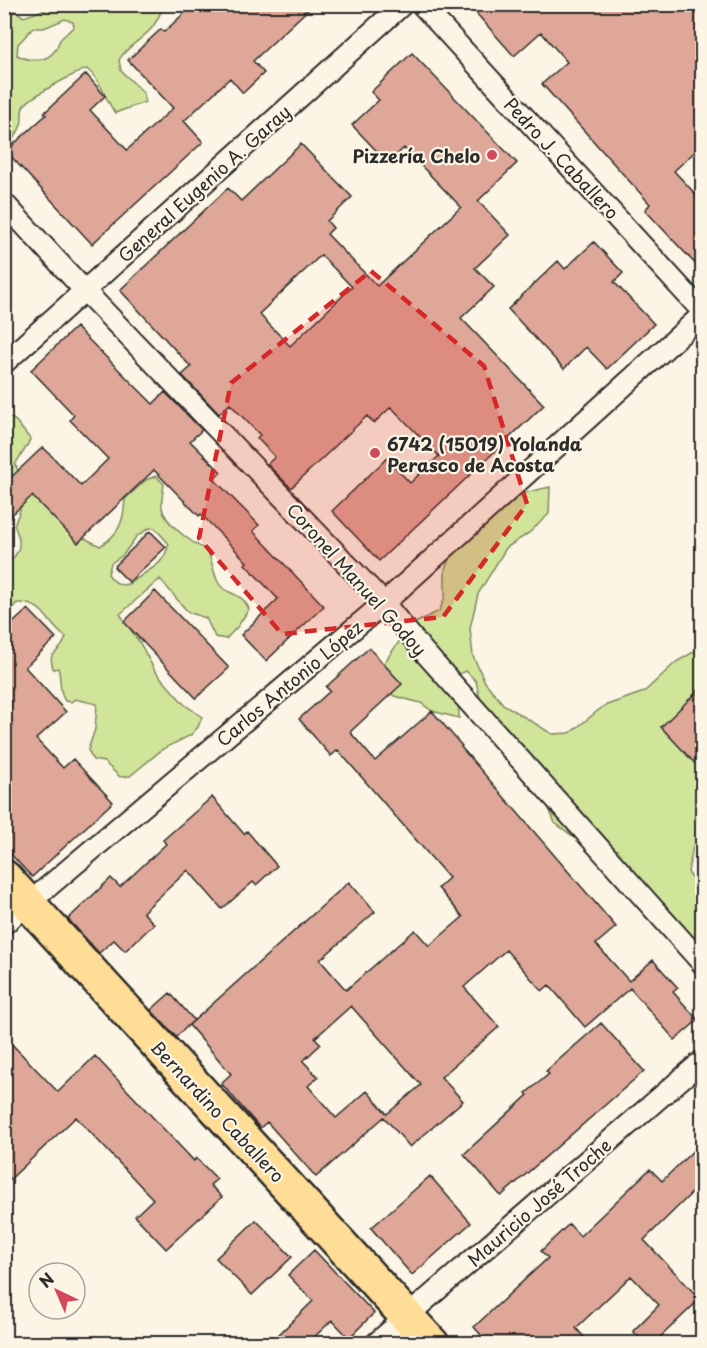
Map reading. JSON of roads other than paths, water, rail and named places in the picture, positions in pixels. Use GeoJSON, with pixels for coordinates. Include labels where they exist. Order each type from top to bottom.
{"type":"FeatureCollection","features":[{"type":"Feature","properties":{"kind":"highway","name":"Bernardino Caballero"},"geometry":{"type":"LineString","coordinates":[[4,877],[16,914],[432,1344]]}},
{"type":"Feature","properties":{"kind":"street","name":"General Eugenio A. Garay"},"geometry":{"type":"LineString","coordinates":[[4,363],[403,4]]}},
{"type":"Feature","properties":{"kind":"street","name":"Pedro J. Caballero"},"geometry":{"type":"LineString","coordinates":[[421,4],[702,311]]}},
{"type":"Feature","properties":{"kind":"street","name":"Coronel Manuel Godoy"},"geometry":{"type":"LineString","coordinates":[[4,203],[84,290],[384,603],[425,653],[702,963]]}},
{"type":"Feature","properties":{"kind":"street","name":"Carlos Antonio López"},"geometry":{"type":"LineString","coordinates":[[16,914],[384,603],[702,315]]}},
{"type":"Feature","properties":{"kind":"street","name":"Mauricio José Troche"},"geometry":{"type":"LineString","coordinates":[[375,1344],[702,1061]]}},
{"type":"Feature","properties":{"kind":"place","name":"Pizzería Chelo"},"geometry":{"type":"Point","coordinates":[492,155]}},
{"type":"Feature","properties":{"kind":"place","name":"6742 (15019) Yolanda Perasco de Acosta"},"geometry":{"type":"Point","coordinates":[375,453]}}]}
